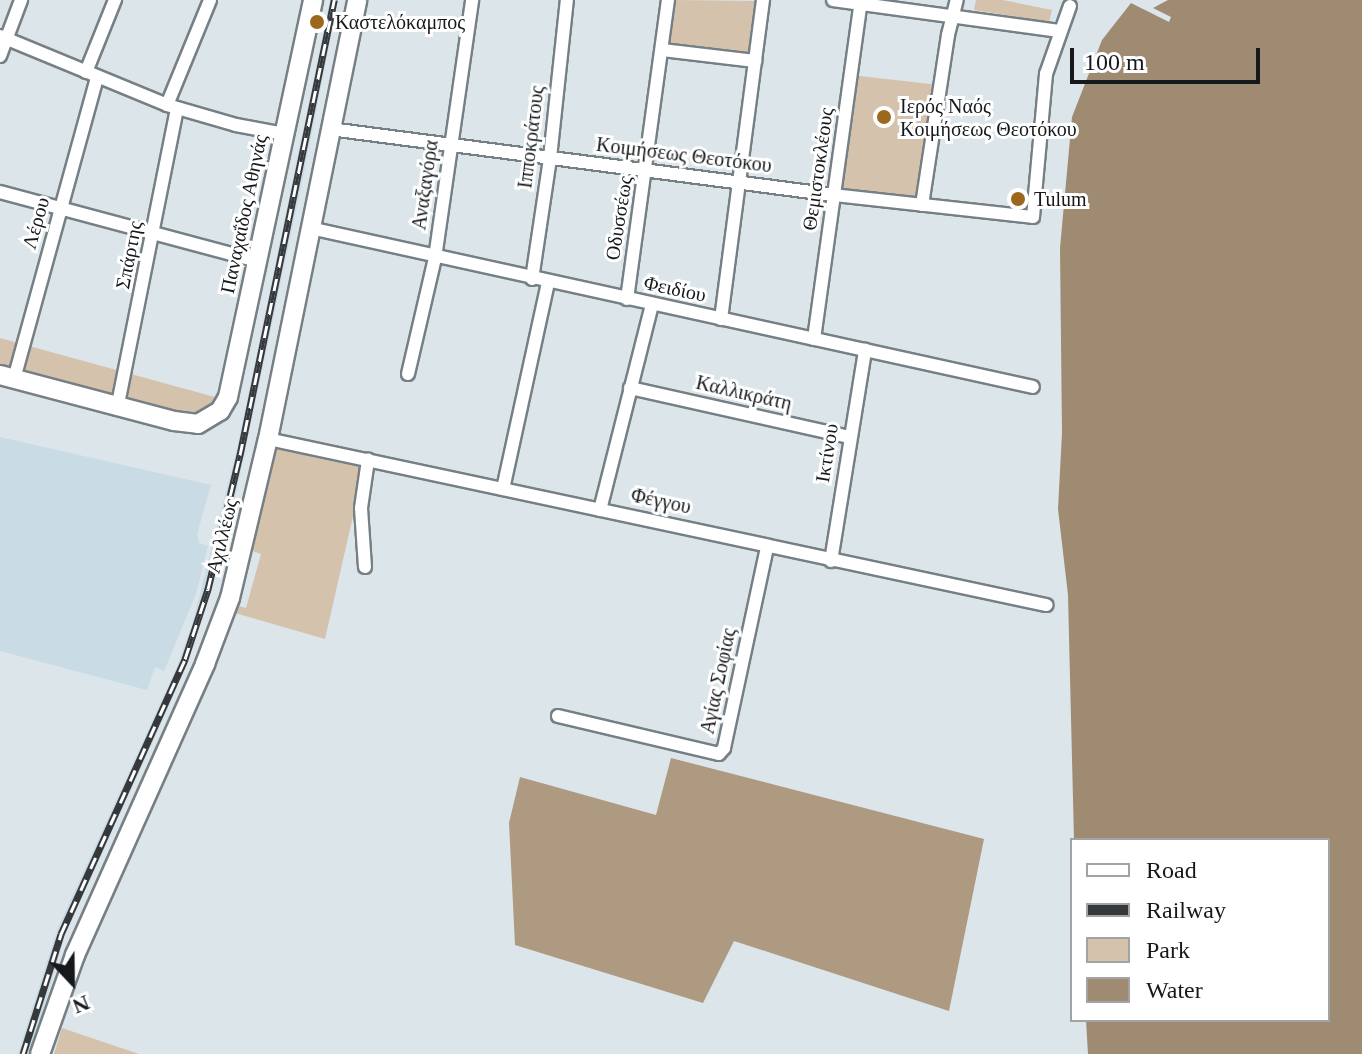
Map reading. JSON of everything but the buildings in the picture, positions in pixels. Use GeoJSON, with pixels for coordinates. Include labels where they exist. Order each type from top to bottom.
{"type":"FeatureCollection","features":[{"type":"Feature","properties":{"kind":"street"},"geometry":{"type":"LineString","coordinates":[[0,56],[3,38],[21,0]]}},
{"type":"Feature","properties":{"kind":"street","name":"Λέρου"},"geometry":{"type":"LineString","coordinates":[[7,377],[61,209],[92,74],[115,0]]}},
{"type":"Feature","properties":{"kind":"street","name":"Σπάρτης"},"geometry":{"type":"LineString","coordinates":[[117,409],[154,232],[172,107],[210,0]]}},
{"type":"Feature","properties":{"kind":"street","name":"Παναχαΐδος Αθηνάς"},"geometry":{"type":"LineString","coordinates":[[117,409],[198,424],[220,411],[228,397],[313,0]]}},
{"type":"Feature","properties":{"kind":"street","name":"Αχιλλέως"},"geometry":{"type":"LineString","coordinates":[[40,1054],[75,955],[221,624],[268,439],[357,0]]}},
{"type":"Feature","properties":{"kind":"street","name":"Αναξαγόρα"},"geometry":{"type":"LineString","coordinates":[[408,374],[435,258],[472,0]]}},
{"type":"Feature","properties":{"kind":"street","name":"Ιπποκράτους"},"geometry":{"type":"LineString","coordinates":[[532,279],[550,158],[567,0]]}},
{"type":"Feature","properties":{"kind":"street","name":"Οδυσσέως"},"geometry":{"type":"LineString","coordinates":[[627,299],[668,0]]}},
{"type":"Feature","properties":{"kind":"street"},"geometry":{"type":"LineString","coordinates":[[721,319],[763,0]]}},
{"type":"Feature","properties":{"kind":"street"},"geometry":{"type":"LineString","coordinates":[[833,0],[1059,31],[1070,6]]}},
{"type":"Feature","properties":{"kind":"street"},"geometry":{"type":"LineString","coordinates":[[922,205],[957,0]]}},
{"type":"Feature","properties":{"kind":"street","name":"Θεμιστοκλέους"},"geometry":{"type":"LineString","coordinates":[[814,339],[861,2]]}},
{"type":"Feature","properties":{"kind":"street","name":"Κοιμήσεως Θεοτόκου"},"geometry":{"type":"LineString","coordinates":[[330,129],[834,195],[1033,217],[1046,74],[1059,31]]}},
{"type":"Feature","properties":{"kind":"street"},"geometry":{"type":"LineString","coordinates":[[3,38],[172,107],[284,134]]}},
{"type":"Feature","properties":{"kind":"street"},"geometry":{"type":"LineString","coordinates":[[662,50],[755,61]]}},
{"type":"Feature","properties":{"kind":"street"},"geometry":{"type":"LineString","coordinates":[[0,192],[257,261]]}},
{"type":"Feature","properties":{"kind":"street","name":"Φειδίου"},"geometry":{"type":"LineString","coordinates":[[310,228],[435,258],[1033,387]]}},
{"type":"Feature","properties":{"kind":"street"},"geometry":{"type":"LineString","coordinates":[[503,489],[548,282]]}},
{"type":"Feature","properties":{"kind":"street"},"geometry":{"type":"LineString","coordinates":[[600,510],[652,304]]}},
{"type":"Feature","properties":{"kind":"street","name":"Ικτίνου"},"geometry":{"type":"LineString","coordinates":[[831,561],[865,350]]}},
{"type":"Feature","properties":{"kind":"street"},"geometry":{"type":"LineString","coordinates":[[7,377],[117,409]]}},
{"type":"Feature","properties":{"kind":"street","name":"Καλλικράτη"},"geometry":{"type":"LineString","coordinates":[[630,388],[850,437]]}},
{"type":"Feature","properties":{"kind":"street","name":"Φέγγου"},"geometry":{"type":"LineString","coordinates":[[268,439],[1046,605]]}},
{"type":"Feature","properties":{"kind":"street"},"geometry":{"type":"LineString","coordinates":[[365,567],[361,508],[368,460]]}},
{"type":"Feature","properties":{"kind":"street","name":"Αγίας Σοφίας"},"geometry":{"type":"LineString","coordinates":[[558,716],[712,755],[719,754],[724,748],[767,547]]}},
{"type":"Feature","properties":{"kind":"shaded area"},"geometry":{"type":"Polygon","coordinates":[[[330,0],[338,0],[305,168],[227,536],[212,589],[169,706],[65,935],[30,1054],[18,1054],[57,930],[176,669],[192,625],[237,449],[330,0]]]}},
{"type":"Feature","properties":{"kind":"shaded area"},"geometry":{"type":"Polygon","coordinates":[[[0,437],[211,485],[197,534],[199,543],[208,546],[196,594],[164,671],[155,667],[147,690],[0,651],[0,437]]]}},
{"type":"Feature","properties":{"kind":"shaded area"},"geometry":{"type":"Polygon","coordinates":[[[671,758],[984,839],[949,1011],[734,941],[703,1003],[515,945],[509,823],[520,777],[656,815],[671,758]]]}},
{"type":"Feature","properties":{"kind":"green space"},"geometry":{"type":"Polygon","coordinates":[[[676,0],[756,1],[749,55],[670,44],[676,0]]]}},
{"type":"Feature","properties":{"kind":"green space"},"geometry":{"type":"Polygon","coordinates":[[[976,0],[1003,0],[1052,10],[1049,22],[974,10],[976,0]]]}},
{"type":"Feature","properties":{"kind":"green space"},"geometry":{"type":"Polygon","coordinates":[[[851,75],[939,85],[922,205],[834,195],[851,75]]]}},
{"type":"Feature","properties":{"kind":"green space"},"geometry":{"type":"Polygon","coordinates":[[[0,338],[222,399],[195,421],[0,370],[0,338]]]}},
{"type":"Feature","properties":{"kind":"green space"},"geometry":{"type":"Polygon","coordinates":[[[276,449],[364,468],[325,639],[228,611],[231,604],[246,608],[261,554],[245,548],[276,449]]]}},
{"type":"Feature","properties":{"kind":"green space"},"geometry":{"type":"Polygon","coordinates":[[[62,1028],[139,1054],[54,1054],[62,1028]]]}},
{"type":"Feature","properties":{"kind":"water"},"geometry":{"type":"Polygon","coordinates":[[[1168,0],[1362,0],[1362,1054],[1088,1054],[1086,1022],[1330,1022],[1330,838],[1074,838],[1068,595],[1058,509],[1062,433],[1060,248],[1072,117],[1102,40],[1131,3],[1169,22],[1171,17],[1153,8],[1168,0]]]}},
{"type":"Feature","properties":{"kind":"railway"},"geometry":{"type":"LineString","coordinates":[[23,1054],[61,934],[185,659],[208,589],[240,455],[334,0]]}},
{"type":"Feature","properties":{"kind":"place","name":"Καστελόκαμπος"},"geometry":{"type":"Point","coordinates":[317,22]}},
{"type":"Feature","properties":{"kind":"place","name":"Ιερός Ναός Κοιμήσεως Θεοτόκου"},"geometry":{"type":"Point","coordinates":[884,117]}},
{"type":"Feature","properties":{"kind":"place","name":"Tulum"},"geometry":{"type":"Point","coordinates":[1018,199]}}]}
